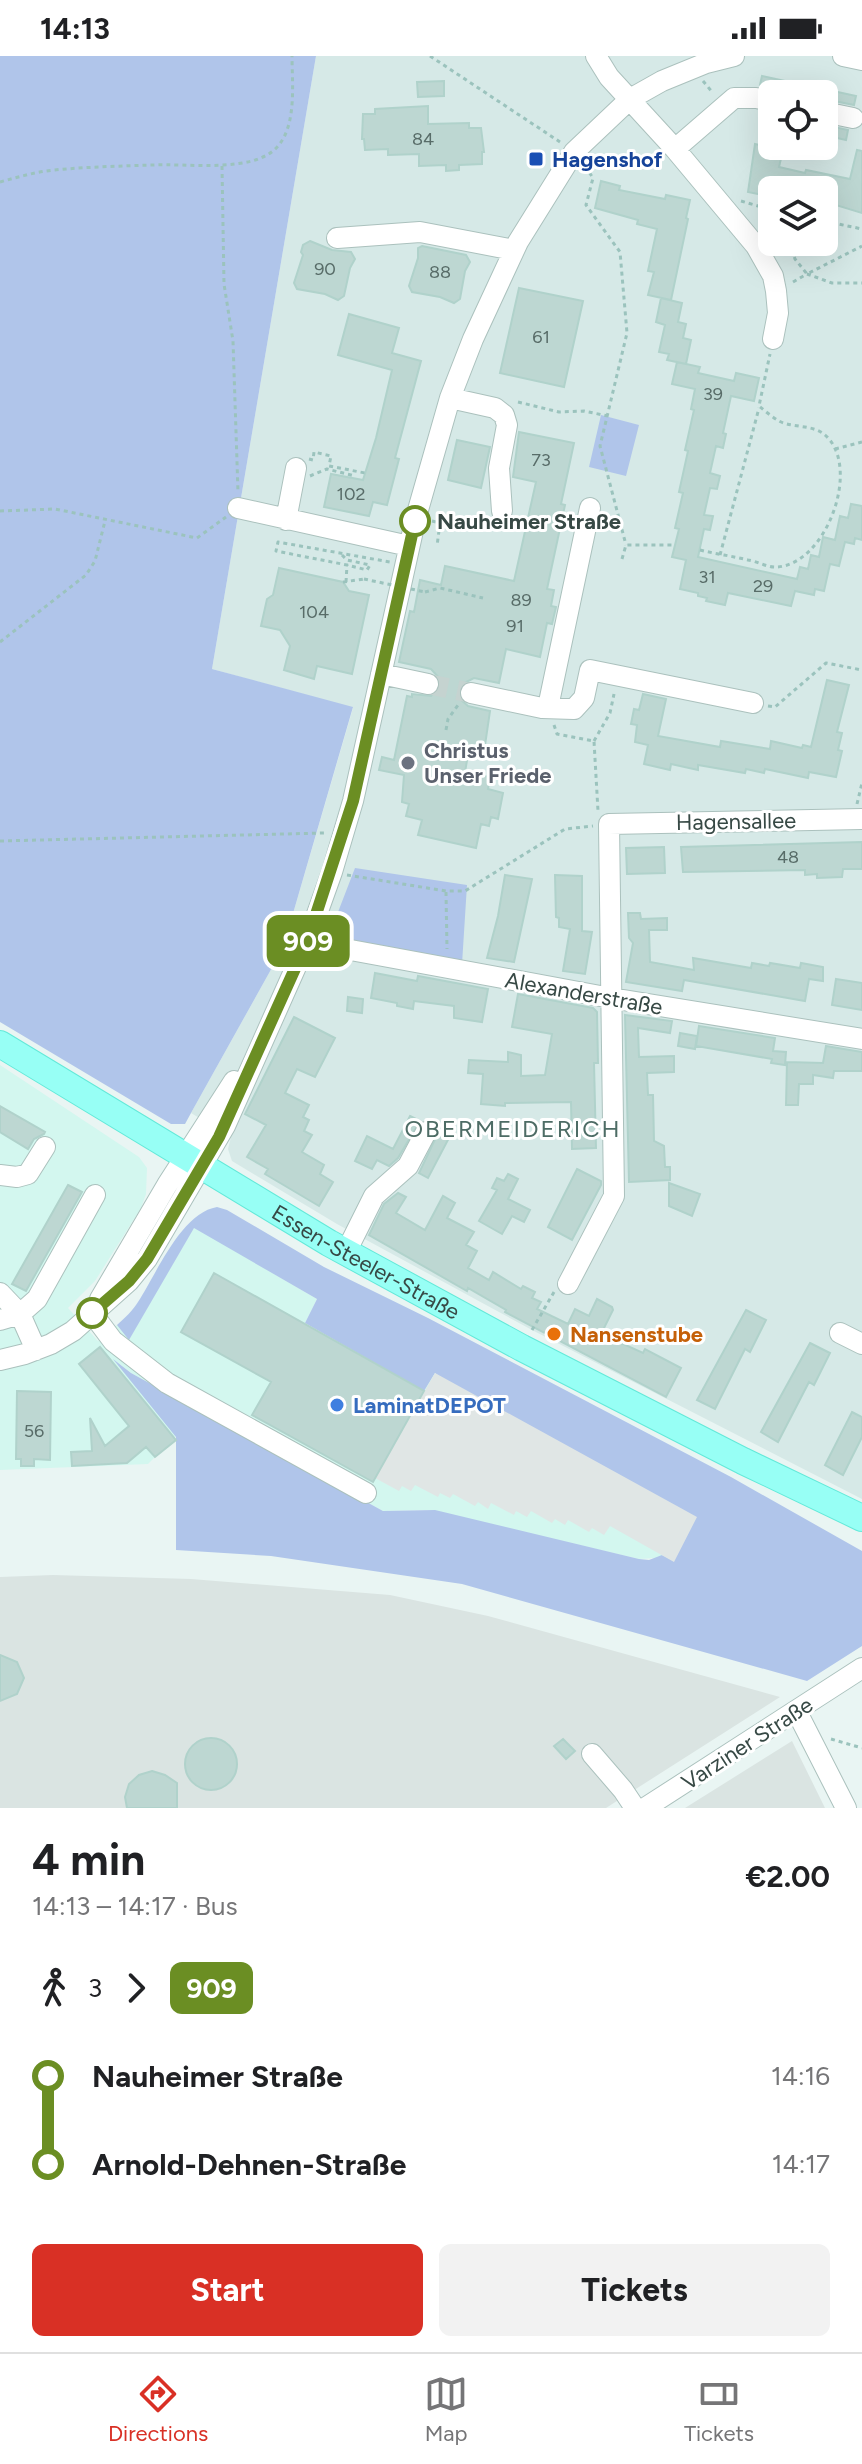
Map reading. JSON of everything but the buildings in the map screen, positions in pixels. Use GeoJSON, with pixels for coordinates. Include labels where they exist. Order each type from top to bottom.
{"type":"FeatureCollection","features":[{"type":"Feature","properties":{"kind":"main road","name":"Essen-Steeler-Straße"},"geometry":{"type":"LineString","coordinates":[[0,1044],[193,1163],[346,1252],[522,1348],[862,1518]]}},
{"type":"Feature","properties":{"kind":"main road","name":"Essen-Steeler-Straße"},"geometry":{"type":"LineString","coordinates":[[743,1461],[862,1531]]}},
{"type":"Feature","properties":{"kind":"street"},"geometry":{"type":"LineString","coordinates":[[596,56],[609,77],[675,149],[756,246],[773,276],[776,291],[778,313],[773,339]]}},
{"type":"Feature","properties":{"kind":"street"},"geometry":{"type":"LineString","coordinates":[[0,1360],[36,1350],[73,1331],[92,1313],[193,1163],[259,1045],[307,942],[344,832],[407,556],[450,398],[514,250],[574,152],[630,99],[662,81],[734,56]]}},
{"type":"Feature","properties":{"kind":"street"},"geometry":{"type":"LineString","coordinates":[[843,56],[862,60]]}},
{"type":"Feature","properties":{"kind":"street"},"geometry":{"type":"LineString","coordinates":[[675,149],[734,98],[758,98]]}},
{"type":"Feature","properties":{"kind":"street"},"geometry":{"type":"LineString","coordinates":[[838,115],[853,118]]}},
{"type":"Feature","properties":{"kind":"street"},"geometry":{"type":"LineString","coordinates":[[337,238],[420,232],[514,250]]}},
{"type":"Feature","properties":{"kind":"street"},"geometry":{"type":"LineString","coordinates":[[450,398],[495,408],[504,415],[507,425],[499,468],[502,511]]}},
{"type":"Feature","properties":{"kind":"street"},"geometry":{"type":"LineString","coordinates":[[286,520],[296,468]]}},
{"type":"Feature","properties":{"kind":"street"},"geometry":{"type":"LineString","coordinates":[[238,508],[407,556]]}},
{"type":"Feature","properties":{"kind":"street"},"geometry":{"type":"LineString","coordinates":[[548,707],[590,508]]}},
{"type":"Feature","properties":{"kind":"street"},"geometry":{"type":"LineString","coordinates":[[464,700],[574,709],[584,698],[590,670],[753,703]]}},
{"type":"Feature","properties":{"kind":"street"},"geometry":{"type":"LineString","coordinates":[[381,674],[428,684]]}},
{"type":"Feature","properties":{"kind":"street","name":"Hagensallee"},"geometry":{"type":"LineString","coordinates":[[609,824],[862,819]]}},
{"type":"Feature","properties":{"kind":"street"},"geometry":{"type":"LineString","coordinates":[[568,1284],[614,1196],[609,824]]}},
{"type":"Feature","properties":{"kind":"street","name":"Alexanderstraße"},"geometry":{"type":"LineString","coordinates":[[307,942],[611,998],[862,1039]]}},
{"type":"Feature","properties":{"kind":"street"},"geometry":{"type":"LineString","coordinates":[[346,1252],[374,1196],[408,1166],[426,1132]]}},
{"type":"Feature","properties":{"kind":"street"},"geometry":{"type":"LineString","coordinates":[[0,1175],[17,1177],[28,1174],[45,1147]]}},
{"type":"Feature","properties":{"kind":"street"},"geometry":{"type":"LineString","coordinates":[[10,1317],[37,1299],[95,1195]]}},
{"type":"Feature","properties":{"kind":"street"},"geometry":{"type":"LineString","coordinates":[[0,1293],[10,1317],[36,1350]]}},
{"type":"Feature","properties":{"kind":"street"},"geometry":{"type":"LineString","coordinates":[[92,1313],[113,1341],[167,1383],[366,1493]]}},
{"type":"Feature","properties":{"kind":"street"},"geometry":{"type":"LineString","coordinates":[[840,1333],[862,1344]]}},
{"type":"Feature","properties":{"kind":"street","name":"Varziner Straße"},"geometry":{"type":"LineString","coordinates":[[645,1808],[858,1672]]}},
{"type":"Feature","properties":{"kind":"street"},"geometry":{"type":"LineString","coordinates":[[797,1712],[846,1808]]}},
{"type":"Feature","properties":{"kind":"street"},"geometry":{"type":"LineString","coordinates":[[592,1754],[635,1808]]}},
{"type":"Feature","properties":{"kind":"path"},"geometry":{"type":"LineString","coordinates":[[0,182],[54,170],[155,165],[222,166],[260,159],[281,143],[288,125],[292,56]]}},
{"type":"Feature","properties":{"kind":"path"},"geometry":{"type":"LineString","coordinates":[[430,56],[574,152],[593,178],[586,205],[620,252],[627,333],[600,446],[626,545],[622,559]]}},
{"type":"Feature","properties":{"kind":"path"},"geometry":{"type":"LineString","coordinates":[[692,69],[719,99]]}},
{"type":"Feature","properties":{"kind":"path"},"geometry":{"type":"LineString","coordinates":[[0,511],[55,509],[197,538],[238,508],[233,341],[224,284],[222,166]]}},
{"type":"Feature","properties":{"kind":"path"},"geometry":{"type":"LineString","coordinates":[[723,207],[737,200],[758,206]]}},
{"type":"Feature","properties":{"kind":"path"},"geometry":{"type":"LineString","coordinates":[[838,224],[862,229]]}},
{"type":"Feature","properties":{"kind":"path"},"geometry":{"type":"LineString","coordinates":[[776,291],[862,246]]}},
{"type":"Feature","properties":{"kind":"path"},"geometry":{"type":"LineString","coordinates":[[794,256],[807,274],[832,283],[862,283]]}},
{"type":"Feature","properties":{"kind":"path"},"geometry":{"type":"LineString","coordinates":[[720,555],[773,339]]}},
{"type":"Feature","properties":{"kind":"path"},"geometry":{"type":"LineString","coordinates":[[514,401],[559,412],[584,411],[608,416]]}},
{"type":"Feature","properties":{"kind":"path"},"geometry":{"type":"LineString","coordinates":[[700,550],[777,567],[802,558],[824,534],[833,518],[840,484],[840,459],[829,437],[809,427],[780,422],[759,406]]}},
{"type":"Feature","properties":{"kind":"path"},"geometry":{"type":"LineString","coordinates":[[835,449],[862,442]]}},
{"type":"Feature","properties":{"kind":"path"},"geometry":{"type":"LineString","coordinates":[[355,475],[329,466],[331,456],[314,452],[313,460],[309,459],[307,478],[327,469],[355,475],[365,473]]}},
{"type":"Feature","properties":{"kind":"path"},"geometry":{"type":"LineString","coordinates":[[0,642],[86,575],[95,561],[105,521]]}},
{"type":"Feature","properties":{"kind":"path"},"geometry":{"type":"LineString","coordinates":[[437,546],[440,523]]}},
{"type":"Feature","properties":{"kind":"path"},"geometry":{"type":"LineString","coordinates":[[342,555],[347,560],[370,565],[367,570],[276,551],[278,542],[342,555],[407,556]]}},
{"type":"Feature","properties":{"kind":"path"},"geometry":{"type":"LineString","coordinates":[[626,545],[675,545]]}},
{"type":"Feature","properties":{"kind":"path"},"geometry":{"type":"LineString","coordinates":[[347,565],[345,582],[364,579],[425,592],[440,588],[483,598]]}},
{"type":"Feature","properties":{"kind":"path"},"geometry":{"type":"LineString","coordinates":[[753,703],[775,707],[826,663],[862,670]]}},
{"type":"Feature","properties":{"kind":"path"},"geometry":{"type":"LineString","coordinates":[[609,824],[598,818],[594,741],[610,713],[620,675]]}},
{"type":"Feature","properties":{"kind":"path"},"geometry":{"type":"LineString","coordinates":[[446,730],[448,719],[464,700]]}},
{"type":"Feature","properties":{"kind":"path"},"geometry":{"type":"LineString","coordinates":[[548,707],[557,734],[594,741]]}},
{"type":"Feature","properties":{"kind":"path"},"geometry":{"type":"LineString","coordinates":[[332,872],[446,891],[465,891],[565,829],[609,824]]}},
{"type":"Feature","properties":{"kind":"path"},"geometry":{"type":"LineString","coordinates":[[0,841],[344,832]]}},
{"type":"Feature","properties":{"kind":"path"},"geometry":{"type":"LineString","coordinates":[[446,891],[447,969]]}},
{"type":"Feature","properties":{"kind":"path"},"geometry":{"type":"LineString","coordinates":[[522,1348],[556,1288],[568,1284]]}},
{"type":"Feature","properties":{"kind":"path"},"geometry":{"type":"LineString","coordinates":[[809,1734],[862,1748]]}},
{"type":"Feature","properties":{"kind":"shaded area"},"geometry":{"type":"Polygon","coordinates":[[[0,56],[316,56],[212,669],[353,707],[283,948],[185,1124],[171,1124],[0,1022],[0,56]]]}},
{"type":"Feature","properties":{"kind":"shaded area","name":"Hagenshof"},"geometry":{"type":"Polygon","coordinates":[[[316,56],[862,56],[862,1499],[532,1330],[337,1224],[232,1161],[228,1149],[231,1137],[191,1113],[283,948],[353,708],[212,669],[316,56]]]}},
{"type":"Feature","properties":{"kind":"shaded area"},"geometry":{"type":"Polygon","coordinates":[[[601,415],[639,425],[626,476],[589,467],[601,415]]]}},
{"type":"Feature","properties":{"kind":"shaded area"},"geometry":{"type":"Polygon","coordinates":[[[355,868],[467,885],[462,964],[328,938],[355,868]]]}},
{"type":"Feature","properties":{"kind":"shaded area"},"geometry":{"type":"Polygon","coordinates":[[[0,1065],[139,1157],[147,1168],[146,1194],[141,1208],[95,1281],[68,1308],[98,1341],[117,1325],[129,1339],[194,1227],[317,1299],[305,1323],[424,1390],[435,1373],[674,1562],[656,1558],[639,1559],[428,1510],[383,1511],[131,1373],[117,1362],[176,1436],[148,1464],[0,1470],[0,1065]]]}},
{"type":"Feature","properties":{"kind":"shaded area"},"geometry":{"type":"Polygon","coordinates":[[[217,1207],[324,1267],[731,1477],[862,1551],[862,1646],[807,1681],[462,1584],[271,1556],[176,1550],[176,1437],[113,1359],[131,1373],[383,1511],[435,1510],[639,1559],[649,1560],[662,1555],[674,1561],[435,1373],[424,1391],[305,1323],[317,1299],[194,1228],[129,1340],[117,1325],[136,1305],[181,1232],[192,1220],[217,1207]]]}},
{"type":"Feature","properties":{"kind":"shaded area"},"geometry":{"type":"Polygon","coordinates":[[[435,1373],[697,1517],[674,1562],[610,1526],[604,1535],[592,1528],[589,1532],[568,1520],[565,1525],[555,1519],[552,1523],[531,1511],[527,1517],[516,1511],[514,1515],[491,1503],[488,1509],[478,1502],[475,1506],[453,1494],[450,1498],[440,1493],[438,1497],[415,1485],[411,1491],[402,1486],[399,1491],[375,1478],[435,1373]]]}},
{"type":"Feature","properties":{"kind":"shaded area"},"geometry":{"type":"Polygon","coordinates":[[[53,1575],[191,1579],[390,1595],[488,1616],[780,1697],[606,1808],[0,1808],[0,1577],[53,1575]]]}},
{"type":"Feature","properties":{"kind":"shaded area"},"geometry":{"type":"Polygon","coordinates":[[[792,1741],[825,1808],[685,1808],[792,1741]]]}},
{"type":"Feature","properties":{"kind":"tunnel"},"geometry":{"type":"LineString","coordinates":[[428,684],[471,693]]}},
{"type":"Feature","properties":{"kind":"bus line","name":"909"},"geometry":{"type":"LineString","coordinates":[[92,1313],[129,1281],[147,1259],[219,1137],[307,942],[353,801],[415,521]]}},
{"type":"Feature","properties":{"kind":"place","name":"Hagenshof"},"geometry":{"type":"Point","coordinates":[536,159]}},
{"type":"Feature","properties":{"kind":"place","name":"Nauheimer Straße"},"geometry":{"type":"Point","coordinates":[415,521]}},
{"type":"Feature","properties":{"kind":"place","name":"Christus Unser Friede"},"geometry":{"type":"Point","coordinates":[408,763]}},
{"type":"Feature","properties":{"kind":"place","name":"Nansenstube"},"geometry":{"type":"Point","coordinates":[554,1334]}},
{"type":"Feature","properties":{"kind":"place","name":"LaminatDEPOT"},"geometry":{"type":"Point","coordinates":[337,1405]}},
{"type":"Feature","properties":{"kind":"district","name":"OBERMEIDERICH"},"geometry":{"type":"Point","coordinates":[513,1129]}}]}
